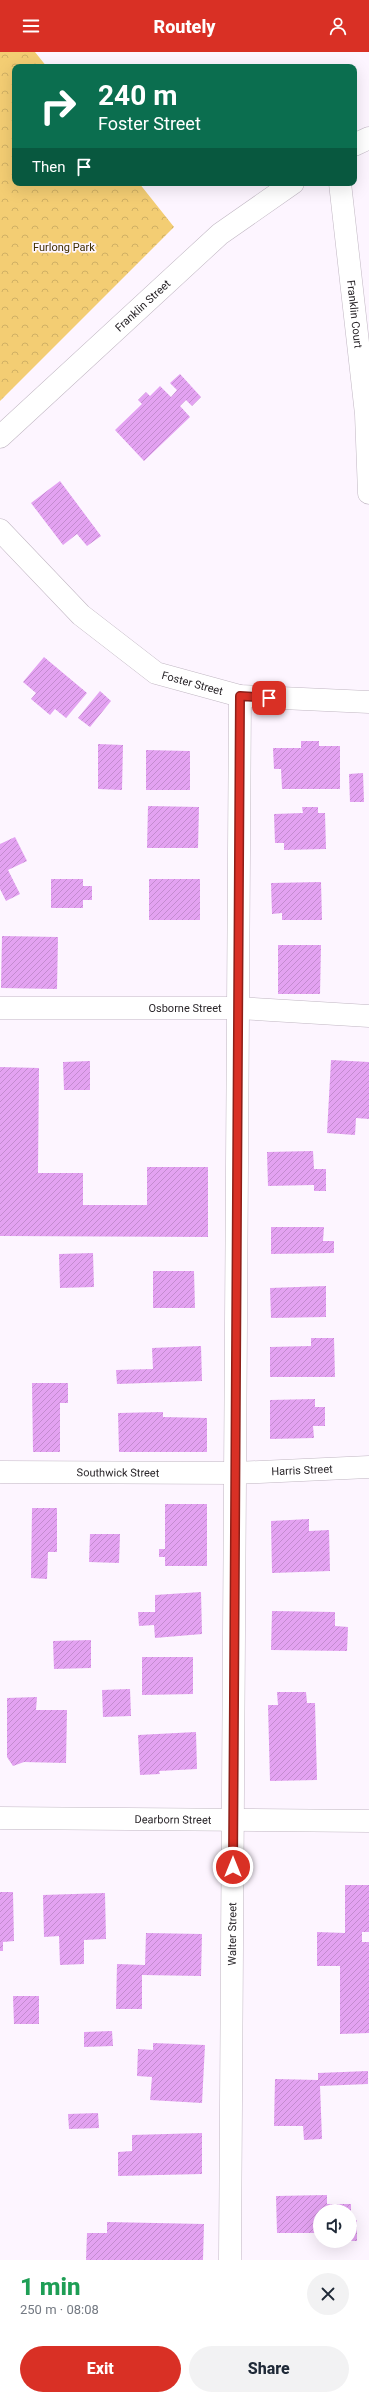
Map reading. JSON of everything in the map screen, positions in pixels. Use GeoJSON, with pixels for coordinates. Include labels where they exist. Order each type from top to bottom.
{"type":"FeatureCollection","features":[{"type":"Feature","properties":{"kind":"street"},"geometry":{"type":"LineString","coordinates":[[357,144],[369,138]]}},
{"type":"Feature","properties":{"kind":"street","name":"Franklin Street"},"geometry":{"type":"LineString","coordinates":[[0,438],[220,234],[290,186]]}},
{"type":"Feature","properties":{"kind":"street","name":"Franklin Court"},"geometry":{"type":"LineString","coordinates":[[340,186],[366,414],[369,493]]}},
{"type":"Feature","properties":{"kind":"street","name":"Foster Street"},"geometry":{"type":"LineString","coordinates":[[0,530],[81,615],[156,673],[240,696],[369,702]]}},
{"type":"Feature","properties":{"kind":"street","name":"Walter Street"},"geometry":{"type":"LineString","coordinates":[[230,2260],[240,696]]}},
{"type":"Feature","properties":{"kind":"street","name":"Osborne Street"},"geometry":{"type":"LineString","coordinates":[[0,1008],[238,1008],[369,1016]]}},
{"type":"Feature","properties":{"kind":"street","name":"Harris Street"},"geometry":{"type":"LineString","coordinates":[[235,1473],[369,1467]]}},
{"type":"Feature","properties":{"kind":"street","name":"Southwick Street"},"geometry":{"type":"LineString","coordinates":[[0,1472],[235,1473]]}},
{"type":"Feature","properties":{"kind":"street","name":"Dearborn Street"},"geometry":{"type":"LineString","coordinates":[[0,1818],[369,1821]]}},
{"type":"Feature","properties":{"kind":"green space","name":"Furlong Park"},"geometry":{"type":"Polygon","coordinates":[[[0,52],[35,52],[45,64],[12,64],[12,186],[141,186],[174,227],[0,401],[0,52]]]}},
{"type":"Feature","properties":{"kind":"building"},"geometry":{"type":"Polygon","coordinates":[[[180,374],[201,397],[192,406],[186,400],[180,406],[190,417],[144,461],[115,430],[142,404],[138,400],[146,392],[150,396],[160,386],[171,397],[177,390],[170,383],[180,374]]]}},
{"type":"Feature","properties":{"kind":"building"},"geometry":{"type":"Polygon","coordinates":[[[60,481],[101,536],[87,546],[77,534],[63,545],[31,503],[60,481]]]}},
{"type":"Feature","properties":{"kind":"building"},"geometry":{"type":"Polygon","coordinates":[[[44,657],[87,693],[66,718],[55,709],[50,715],[31,699],[36,693],[23,682],[44,657]]]}},
{"type":"Feature","properties":{"kind":"building"},"geometry":{"type":"Polygon","coordinates":[[[100,691],[111,701],[90,727],[78,718],[100,691]]]}},
{"type":"Feature","properties":{"kind":"building"},"geometry":{"type":"Polygon","coordinates":[[[301,741],[319,741],[319,746],[340,746],[340,789],[282,789],[281,769],[274,769],[273,748],[301,748],[301,741]]]}},
{"type":"Feature","properties":{"kind":"building"},"geometry":{"type":"Polygon","coordinates":[[[98,744],[123,745],[122,790],[98,789],[98,744]]]}},
{"type":"Feature","properties":{"kind":"building"},"geometry":{"type":"Polygon","coordinates":[[[146,750],[190,751],[190,790],[146,790],[146,750]]]}},
{"type":"Feature","properties":{"kind":"building"},"geometry":{"type":"Polygon","coordinates":[[[363,773],[364,802],[350,802],[349,774],[363,773]]]}},
{"type":"Feature","properties":{"kind":"building"},"geometry":{"type":"Polygon","coordinates":[[[148,806],[199,807],[198,848],[147,848],[148,806]]]}},
{"type":"Feature","properties":{"kind":"building"},"geometry":{"type":"Polygon","coordinates":[[[302,807],[318,807],[318,813],[325,813],[326,849],[284,850],[284,843],[275,843],[274,814],[303,813],[302,807]]]}},
{"type":"Feature","properties":{"kind":"building"},"geometry":{"type":"Polygon","coordinates":[[[15,837],[27,861],[8,870],[20,894],[6,901],[0,889],[0,844],[15,837]]]}},
{"type":"Feature","properties":{"kind":"building"},"geometry":{"type":"Polygon","coordinates":[[[51,879],[83,879],[83,886],[92,886],[92,900],[83,900],[83,908],[51,908],[51,879]]]}},
{"type":"Feature","properties":{"kind":"building"},"geometry":{"type":"Polygon","coordinates":[[[149,879],[200,879],[200,920],[149,920],[149,879]]]}},
{"type":"Feature","properties":{"kind":"building"},"geometry":{"type":"Polygon","coordinates":[[[321,882],[322,920],[282,920],[282,913],[272,914],[271,883],[321,882]]]}},
{"type":"Feature","properties":{"kind":"building"},"geometry":{"type":"Polygon","coordinates":[[[2,936],[58,937],[57,989],[1,988],[2,936]]]}},
{"type":"Feature","properties":{"kind":"building"},"geometry":{"type":"Polygon","coordinates":[[[278,945],[321,945],[320,994],[278,994],[278,945]]]}},
{"type":"Feature","properties":{"kind":"building"},"geometry":{"type":"Polygon","coordinates":[[[331,1060],[369,1062],[369,1119],[356,1118],[355,1135],[327,1133],[331,1060]]]}},
{"type":"Feature","properties":{"kind":"building"},"geometry":{"type":"Polygon","coordinates":[[[90,1061],[90,1090],[64,1090],[63,1062],[90,1061]]]}},
{"type":"Feature","properties":{"kind":"building"},"geometry":{"type":"Polygon","coordinates":[[[0,1067],[39,1068],[38,1173],[83,1173],[83,1205],[147,1205],[147,1167],[208,1167],[208,1237],[0,1236],[0,1067]]]}},
{"type":"Feature","properties":{"kind":"building"},"geometry":{"type":"Polygon","coordinates":[[[313,1151],[314,1169],[326,1169],[326,1191],[314,1191],[314,1185],[268,1186],[267,1152],[313,1151]]]}},
{"type":"Feature","properties":{"kind":"building"},"geometry":{"type":"Polygon","coordinates":[[[271,1227],[324,1227],[323,1241],[334,1241],[334,1253],[271,1254],[271,1227]]]}},
{"type":"Feature","properties":{"kind":"building"},"geometry":{"type":"Polygon","coordinates":[[[93,1253],[94,1287],[60,1288],[59,1254],[93,1253]]]}},
{"type":"Feature","properties":{"kind":"building"},"geometry":{"type":"Polygon","coordinates":[[[153,1271],[194,1271],[195,1308],[153,1308],[153,1271]]]}},
{"type":"Feature","properties":{"kind":"building"},"geometry":{"type":"Polygon","coordinates":[[[326,1286],[326,1317],[271,1318],[270,1288],[326,1286]]]}},
{"type":"Feature","properties":{"kind":"building"},"geometry":{"type":"Polygon","coordinates":[[[311,1338],[334,1338],[335,1377],[270,1377],[270,1347],[311,1346],[311,1338]]]}},
{"type":"Feature","properties":{"kind":"building"},"geometry":{"type":"Polygon","coordinates":[[[201,1346],[202,1381],[117,1384],[116,1370],[153,1369],[152,1348],[201,1346]]]}},
{"type":"Feature","properties":{"kind":"building"},"geometry":{"type":"Polygon","coordinates":[[[32,1383],[68,1383],[68,1403],[60,1403],[60,1452],[33,1452],[32,1383]]]}},
{"type":"Feature","properties":{"kind":"building"},"geometry":{"type":"Polygon","coordinates":[[[315,1399],[315,1407],[325,1407],[325,1426],[313,1426],[314,1438],[270,1439],[270,1400],[315,1399]]]}},
{"type":"Feature","properties":{"kind":"building"},"geometry":{"type":"Polygon","coordinates":[[[163,1412],[163,1417],[207,1418],[207,1452],[119,1452],[118,1413],[163,1412]]]}},
{"type":"Feature","properties":{"kind":"building"},"geometry":{"type":"Polygon","coordinates":[[[165,1504],[207,1504],[207,1566],[165,1566],[165,1557],[159,1557],[159,1549],[165,1549],[165,1504]]]}},
{"type":"Feature","properties":{"kind":"building"},"geometry":{"type":"Polygon","coordinates":[[[32,1508],[57,1508],[57,1552],[48,1552],[47,1579],[31,1578],[32,1508]]]}},
{"type":"Feature","properties":{"kind":"building"},"geometry":{"type":"Polygon","coordinates":[[[309,1519],[309,1531],[329,1530],[330,1571],[272,1573],[271,1521],[309,1519]]]}},
{"type":"Feature","properties":{"kind":"building"},"geometry":{"type":"Polygon","coordinates":[[[90,1534],[120,1534],[119,1563],[89,1562],[90,1534]]]}},
{"type":"Feature","properties":{"kind":"building"},"geometry":{"type":"Polygon","coordinates":[[[201,1592],[202,1634],[155,1638],[154,1625],[139,1626],[138,1612],[155,1612],[155,1595],[201,1592]]]}},
{"type":"Feature","properties":{"kind":"building"},"geometry":{"type":"Polygon","coordinates":[[[272,1611],[335,1612],[335,1626],[348,1627],[347,1651],[271,1650],[272,1611]]]}},
{"type":"Feature","properties":{"kind":"building"},"geometry":{"type":"Polygon","coordinates":[[[91,1640],[91,1668],[54,1669],[53,1641],[91,1640]]]}},
{"type":"Feature","properties":{"kind":"building"},"geometry":{"type":"Polygon","coordinates":[[[142,1657],[193,1657],[193,1694],[142,1695],[142,1657]]]}},
{"type":"Feature","properties":{"kind":"building"},"geometry":{"type":"Polygon","coordinates":[[[130,1689],[131,1716],[103,1717],[102,1690],[130,1689]]]}},
{"type":"Feature","properties":{"kind":"building"},"geometry":{"type":"Polygon","coordinates":[[[277,1692],[306,1692],[307,1703],[315,1703],[317,1780],[270,1781],[268,1705],[278,1705],[277,1692]]]}},
{"type":"Feature","properties":{"kind":"building"},"geometry":{"type":"Polygon","coordinates":[[[37,1697],[36,1710],[67,1710],[66,1763],[24,1762],[13,1766],[7,1757],[7,1698],[37,1697]]]}},
{"type":"Feature","properties":{"kind":"building"},"geometry":{"type":"Polygon","coordinates":[[[196,1732],[197,1769],[159,1771],[160,1774],[140,1775],[138,1735],[196,1732]]]}},
{"type":"Feature","properties":{"kind":"building"},"geometry":{"type":"Polygon","coordinates":[[[345,1885],[369,1885],[369,1932],[362,1932],[362,1942],[369,1942],[369,2033],[340,2034],[340,1966],[317,1966],[317,1932],[345,1933],[345,1885]]]}},
{"type":"Feature","properties":{"kind":"building"},"geometry":{"type":"Polygon","coordinates":[[[0,1892],[13,1892],[14,1941],[3,1942],[3,1951],[0,1951],[0,1892]]]}},
{"type":"Feature","properties":{"kind":"building"},"geometry":{"type":"Polygon","coordinates":[[[105,1893],[106,1939],[84,1940],[84,1964],[60,1965],[59,1936],[44,1937],[43,1895],[105,1893]]]}},
{"type":"Feature","properties":{"kind":"building"},"geometry":{"type":"Polygon","coordinates":[[[146,1933],[202,1934],[201,1976],[142,1975],[142,2009],[116,2009],[117,1964],[145,1965],[146,1933]]]}},
{"type":"Feature","properties":{"kind":"building"},"geometry":{"type":"Polygon","coordinates":[[[13,1996],[39,1996],[39,2024],[14,2024],[13,1996]]]}},
{"type":"Feature","properties":{"kind":"building"},"geometry":{"type":"Polygon","coordinates":[[[112,2031],[113,2046],[84,2047],[84,2032],[112,2031]]]}},
{"type":"Feature","properties":{"kind":"building"},"geometry":{"type":"Polygon","coordinates":[[[153,2043],[205,2045],[202,2103],[150,2100],[152,2077],[137,2076],[138,2049],[153,2050],[153,2043]]]}},
{"type":"Feature","properties":{"kind":"building"},"geometry":{"type":"Polygon","coordinates":[[[368,2071],[368,2084],[320,2086],[322,2139],[304,2140],[303,2126],[274,2126],[275,2079],[318,2080],[318,2073],[368,2071]]]}},
{"type":"Feature","properties":{"kind":"building"},"geometry":{"type":"Polygon","coordinates":[[[98,2113],[99,2128],[69,2129],[68,2114],[98,2113]]]}},
{"type":"Feature","properties":{"kind":"building"},"geometry":{"type":"Polygon","coordinates":[[[202,2133],[202,2174],[118,2176],[118,2152],[132,2151],[132,2135],[202,2133]]]}},
{"type":"Feature","properties":{"kind":"building"},"geometry":{"type":"Polygon","coordinates":[[[327,2195],[327,2204],[313,2204],[313,2233],[277,2233],[276,2196],[327,2195]]]}},
{"type":"Feature","properties":{"kind":"building"},"geometry":{"type":"Polygon","coordinates":[[[107,2222],[204,2224],[203,2260],[86,2260],[87,2233],[107,2233],[107,2222]]]}},
{"type":"Feature","properties":{"kind":"route"},"geometry":{"type":"LineString","coordinates":[[233,1867],[240,696],[269,698]]}}]}
